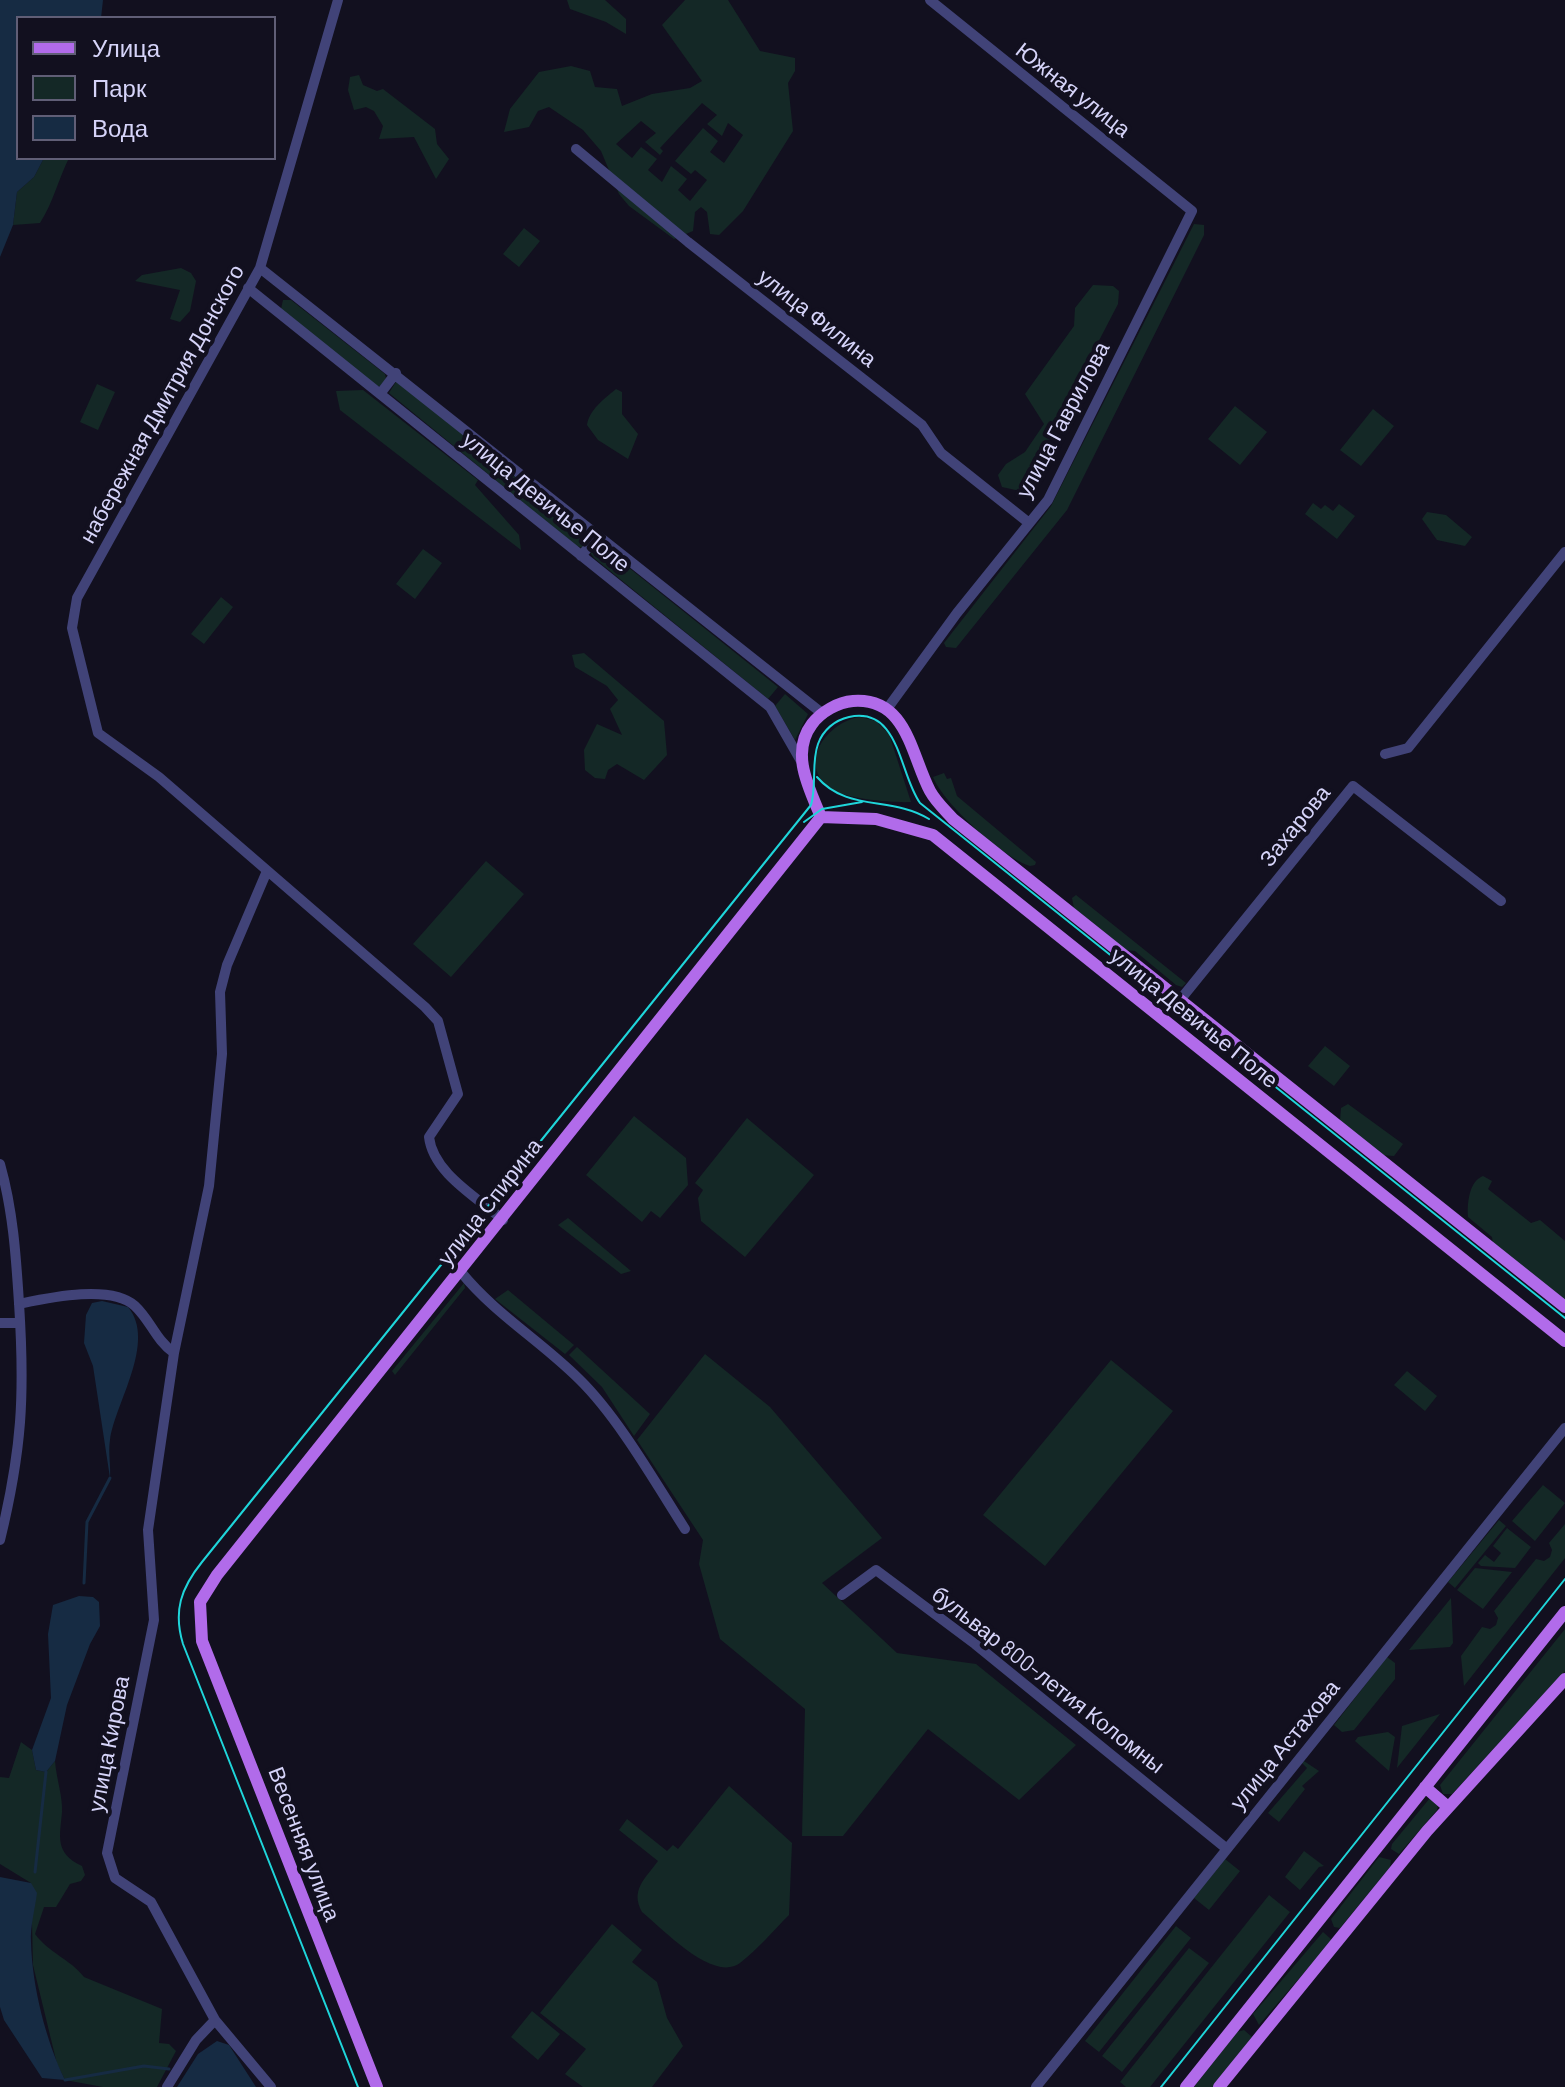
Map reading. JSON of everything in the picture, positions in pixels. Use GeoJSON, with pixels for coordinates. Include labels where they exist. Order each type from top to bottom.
{"type":"FeatureCollection","features":[{"type":"Feature","properties":{"kind":"main road"},"geometry":{"type":"LineString","coordinates":[[801,761],[811,725],[839,703],[878,703],[887,709]]}},
{"type":"Feature","properties":{"kind":"main road","name":"улица Девичье Поле"},"geometry":{"type":"LineString","coordinates":[[887,709],[904,728],[931,794],[953,819],[1565,1307]]}},
{"type":"Feature","properties":{"kind":"main road","name":"улица Девичье Поле"},"geometry":{"type":"LineString","coordinates":[[801,761],[821,817],[876,819],[933,835],[1565,1341]]}},
{"type":"Feature","properties":{"kind":"main road","name":"улица Спирина"},"geometry":{"type":"LineString","coordinates":[[199,1614],[200,1602],[217,1575],[503,1220],[821,817]]}},
{"type":"Feature","properties":{"kind":"main road"},"geometry":{"type":"LineString","coordinates":[[1186,2087],[1565,1612]]}},
{"type":"Feature","properties":{"kind":"main road","name":"Весенняя улица"},"geometry":{"type":"LineString","coordinates":[[199,1614],[202,1641],[213,1672],[377,2087]]}},
{"type":"Feature","properties":{"kind":"main road"},"geometry":{"type":"LineString","coordinates":[[1219,2087],[1448,1807],[1565,1679]]}},
{"type":"Feature","properties":{"kind":"main road"},"geometry":{"type":"LineString","coordinates":[[1425,1787],[1448,1807]]}},
{"type":"Feature","properties":{"kind":"main road"},"geometry":{"type":"LineString","coordinates":[[1379,1846],[1401,1863]]}},
{"type":"Feature","properties":{"kind":"main road"},"geometry":{"type":"LineString","coordinates":[[1321,1920],[1343,1935]]}},
{"type":"Feature","properties":{"kind":"main road"},"geometry":{"type":"LineString","coordinates":[[1240,2019],[1261,2036]]}},
{"type":"Feature","properties":{"kind":"street","name":"набережная Дмитрия Донского"},"geometry":{"type":"LineString","coordinates":[[267,871],[159,777],[98,733],[72,628],[77,598],[260,268],[338,0]]}},
{"type":"Feature","properties":{"kind":"street","name":"Южная улица"},"geometry":{"type":"LineString","coordinates":[[930,0],[1192,211]]}},
{"type":"Feature","properties":{"kind":"street","name":"улица Филина"},"geometry":{"type":"LineString","coordinates":[[576,149],[688,242],[922,425],[941,453],[1029,523]]}},
{"type":"Feature","properties":{"kind":"street","name":"улица Гаврилова"},"geometry":{"type":"LineString","coordinates":[[887,709],[1048,500],[1192,211]]}},
{"type":"Feature","properties":{"kind":"street","name":"улица Девичье Поле"},"geometry":{"type":"LineString","coordinates":[[260,268],[823,714]]}},
{"type":"Feature","properties":{"kind":"street","name":"улица Девичье Поле"},"geometry":{"type":"LineString","coordinates":[[248,288],[770,707],[801,761]]}},
{"type":"Feature","properties":{"kind":"street"},"geometry":{"type":"LineString","coordinates":[[380,394],[396,373]]}},
{"type":"Feature","properties":{"kind":"street"},"geometry":{"type":"LineString","coordinates":[[581,556],[597,537]]}},
{"type":"Feature","properties":{"kind":"street"},"geometry":{"type":"LineString","coordinates":[[1385,754],[1408,748],[1565,552]]}},
{"type":"Feature","properties":{"kind":"street","name":"Захарова"},"geometry":{"type":"LineString","coordinates":[[1180,1000],[1353,786],[1501,901]]}},
{"type":"Feature","properties":{"kind":"street"},"geometry":{"type":"LineString","coordinates":[[267,871],[438,1021],[458,1094],[429,1137],[431,1153],[440,1167],[503,1220]]}},
{"type":"Feature","properties":{"kind":"street","name":"улица Кирова"},"geometry":{"type":"LineString","coordinates":[[267,871],[227,965],[220,992],[222,1054],[209,1186],[174,1353],[148,1530],[154,1620],[107,1853],[115,1878],[151,1902],[215,2020],[271,2087]]}},
{"type":"Feature","properties":{"kind":"street"},"geometry":{"type":"LineString","coordinates":[[0,1164],[11,1207],[24,1407],[17,1471],[0,1540]]}},
{"type":"Feature","properties":{"kind":"street"},"geometry":{"type":"LineString","coordinates":[[461,1272],[482,1298],[561,1361],[596,1396],[685,1529]]}},
{"type":"Feature","properties":{"kind":"street"},"geometry":{"type":"LineString","coordinates":[[19,1304],[81,1295],[116,1296],[133,1304],[159,1342],[174,1353]]}},
{"type":"Feature","properties":{"kind":"street"},"geometry":{"type":"LineString","coordinates":[[0,1323],[20,1323]]}},
{"type":"Feature","properties":{"kind":"street","name":"улица Астахова"},"geometry":{"type":"LineString","coordinates":[[1036,2087],[1565,1428]]}},
{"type":"Feature","properties":{"kind":"street","name":"бульвар 800-летия Коломны"},"geometry":{"type":"LineString","coordinates":[[842,1595],[876,1570],[975,1644],[1227,1849]]}},
{"type":"Feature","properties":{"kind":"street"},"geometry":{"type":"LineString","coordinates":[[167,2087],[196,2040],[215,2020]]}},
{"type":"Feature","properties":{"kind":"green space"},"geometry":{"type":"Polygon","coordinates":[[[567,0],[605,0],[626,19],[626,34],[606,22],[570,9],[567,0]]]}},
{"type":"Feature","properties":{"kind":"green space"},"geometry":{"type":"Polygon","coordinates":[[[685,0],[728,0],[760,51],[795,58],[795,71],[788,83],[793,131],[743,211],[719,235],[710,234],[707,212],[701,207],[695,212],[693,231],[674,239],[629,206],[619,194],[601,151],[583,130],[549,107],[538,111],[529,127],[504,132],[510,109],[539,72],[571,66],[590,71],[595,87],[617,89],[622,106],[652,94],[690,88],[702,81],[662,25],[685,0]],[[702,103],[660,148],[663,151],[660,155],[645,142],[656,133],[641,121],[616,144],[632,158],[641,147],[657,159],[648,170],[662,182],[671,166],[687,179],[678,190],[690,201],[707,180],[695,170],[691,174],[675,161],[703,128],[718,141],[710,152],[724,163],[743,135],[728,123],[722,136],[707,124],[717,115],[702,103]]]}},
{"type":"Feature","properties":{"kind":"green space"},"geometry":{"type":"Polygon","coordinates":[[[359,75],[363,85],[377,91],[383,89],[435,129],[437,144],[449,159],[436,179],[414,137],[379,139],[383,126],[374,111],[366,107],[354,110],[348,90],[350,77],[359,75]]]}},
{"type":"Feature","properties":{"kind":"green space"},"geometry":{"type":"Polygon","coordinates":[[[43,160],[68,160],[40,223],[13,225],[17,192],[34,177],[43,160]]]}},
{"type":"Feature","properties":{"kind":"green space"},"geometry":{"type":"Polygon","coordinates":[[[1194,224],[1204,225],[1204,235],[1067,510],[956,648],[946,647],[944,643],[1051,506],[1194,224]]]}},
{"type":"Feature","properties":{"kind":"green space"},"geometry":{"type":"Polygon","coordinates":[[[524,228],[540,241],[519,267],[503,254],[524,228]]]}},
{"type":"Feature","properties":{"kind":"green space"},"geometry":{"type":"Polygon","coordinates":[[[181,268],[191,273],[196,281],[190,311],[180,322],[170,319],[180,290],[135,281],[142,275],[181,268]]]}},
{"type":"Feature","properties":{"kind":"green space"},"geometry":{"type":"Polygon","coordinates":[[[1093,285],[1113,286],[1119,291],[1118,304],[1064,408],[1034,478],[1020,491],[1002,487],[998,475],[1006,464],[1025,452],[1044,424],[1025,394],[1074,326],[1075,308],[1093,285]]]}},
{"type":"Feature","properties":{"kind":"green space"},"geometry":{"type":"Polygon","coordinates":[[[283,300],[291,300],[385,374],[386,379],[376,387],[281,309],[283,300]]]}},
{"type":"Feature","properties":{"kind":"green space"},"geometry":{"type":"Polygon","coordinates":[[[397,380],[589,535],[584,548],[576,546],[389,393],[397,380]]]}},
{"type":"Feature","properties":{"kind":"green space"},"geometry":{"type":"Polygon","coordinates":[[[97,384],[115,392],[98,430],[80,422],[97,384]]]}},
{"type":"Feature","properties":{"kind":"green space"},"geometry":{"type":"Polygon","coordinates":[[[616,389],[622,392],[622,414],[638,434],[628,459],[598,440],[587,425],[594,410],[616,389]]]}},
{"type":"Feature","properties":{"kind":"green space"},"geometry":{"type":"Polygon","coordinates":[[[363,390],[478,480],[475,485],[519,535],[521,550],[340,410],[336,391],[363,390]]]}},
{"type":"Feature","properties":{"kind":"green space"},"geometry":{"type":"Polygon","coordinates":[[[1235,406],[1267,432],[1240,465],[1208,439],[1235,406]]]}},
{"type":"Feature","properties":{"kind":"green space"},"geometry":{"type":"Polygon","coordinates":[[[1373,409],[1394,426],[1361,466],[1340,450],[1373,409]]]}},
{"type":"Feature","properties":{"kind":"green space"},"geometry":{"type":"Polygon","coordinates":[[[1313,503],[1321,509],[1325,505],[1333,511],[1339,504],[1355,516],[1337,539],[1305,514],[1313,503]]]}},
{"type":"Feature","properties":{"kind":"green space"},"geometry":{"type":"Polygon","coordinates":[[[1427,512],[1446,515],[1472,537],[1465,546],[1437,540],[1422,519],[1427,512]]]}},
{"type":"Feature","properties":{"kind":"green space"},"geometry":{"type":"Polygon","coordinates":[[[598,543],[778,687],[768,699],[594,558],[589,551],[598,543]]]}},
{"type":"Feature","properties":{"kind":"green space"},"geometry":{"type":"Polygon","coordinates":[[[423,549],[442,563],[415,599],[396,584],[423,549]]]}},
{"type":"Feature","properties":{"kind":"green space"},"geometry":{"type":"Polygon","coordinates":[[[221,597],[233,607],[204,644],[191,634],[221,597]]]}},
{"type":"Feature","properties":{"kind":"green space"},"geometry":{"type":"Polygon","coordinates":[[[584,653],[664,721],[667,755],[644,780],[617,764],[608,770],[605,779],[595,778],[585,770],[584,750],[597,724],[622,735],[610,709],[618,700],[607,686],[575,667],[572,655],[584,653]]]}},
{"type":"Feature","properties":{"kind":"green space"},"geometry":{"type":"Polygon","coordinates":[[[785,694],[808,714],[795,740],[775,706],[785,694]]]}},
{"type":"Feature","properties":{"kind":"green space"},"geometry":{"type":"Polygon","coordinates":[[[860,717],[876,721],[889,734],[911,802],[858,798],[831,789],[821,779],[816,768],[820,746],[837,727],[860,717]]]}},
{"type":"Feature","properties":{"kind":"green space"},"geometry":{"type":"Polygon","coordinates":[[[944,773],[947,779],[951,778],[957,796],[1036,862],[1035,865],[1018,861],[961,814],[933,777],[944,773]]]}},
{"type":"Feature","properties":{"kind":"green space"},"geometry":{"type":"Polygon","coordinates":[[[486,861],[524,894],[451,977],[413,944],[486,861]]]}},
{"type":"Feature","properties":{"kind":"green space"},"geometry":{"type":"Polygon","coordinates":[[[1076,895],[1186,983],[1182,987],[1176,985],[1135,951],[1126,950],[1074,908],[1072,898],[1076,895]]]}},
{"type":"Feature","properties":{"kind":"green space"},"geometry":{"type":"Polygon","coordinates":[[[1325,1046],[1350,1066],[1334,1086],[1308,1066],[1325,1046]]]}},
{"type":"Feature","properties":{"kind":"green space"},"geometry":{"type":"Polygon","coordinates":[[[1348,1104],[1403,1144],[1394,1156],[1381,1155],[1340,1121],[1341,1108],[1348,1104]]]}},
{"type":"Feature","properties":{"kind":"green space"},"geometry":{"type":"Polygon","coordinates":[[[634,1116],[686,1158],[688,1185],[660,1218],[651,1211],[642,1222],[586,1175],[634,1116]]]}},
{"type":"Feature","properties":{"kind":"green space"},"geometry":{"type":"Polygon","coordinates":[[[747,1118],[814,1175],[745,1257],[701,1221],[698,1198],[703,1190],[695,1183],[747,1118]]]}},
{"type":"Feature","properties":{"kind":"green space"},"geometry":{"type":"Polygon","coordinates":[[[1483,1176],[1492,1181],[1488,1189],[1531,1223],[1540,1220],[1565,1241],[1565,1302],[1493,1244],[1492,1237],[1468,1217],[1472,1188],[1483,1176]]]}},
{"type":"Feature","properties":{"kind":"green space"},"geometry":{"type":"Polygon","coordinates":[[[568,1218],[631,1271],[621,1274],[558,1225],[568,1218]]]}},
{"type":"Feature","properties":{"kind":"green space"},"geometry":{"type":"Polygon","coordinates":[[[464,1283],[465,1288],[395,1375],[392,1371],[464,1283]]]}},
{"type":"Feature","properties":{"kind":"green space"},"geometry":{"type":"Polygon","coordinates":[[[508,1290],[574,1345],[565,1354],[495,1299],[508,1290]]]}},
{"type":"Feature","properties":{"kind":"green space"},"geometry":{"type":"Polygon","coordinates":[[[577,1347],[650,1414],[634,1436],[602,1387],[569,1355],[577,1347]]]}},
{"type":"Feature","properties":{"kind":"green space"},"geometry":{"type":"Polygon","coordinates":[[[705,1354],[770,1407],[882,1538],[822,1583],[897,1653],[976,1664],[1076,1745],[1019,1800],[928,1729],[843,1836],[802,1836],[805,1709],[720,1639],[699,1564],[703,1540],[637,1440],[705,1354]]]}},
{"type":"Feature","properties":{"kind":"green space"},"geometry":{"type":"Polygon","coordinates":[[[1111,1360],[1173,1411],[1045,1566],[983,1515],[1111,1360]]]}},
{"type":"Feature","properties":{"kind":"green space"},"geometry":{"type":"Polygon","coordinates":[[[1407,1371],[1437,1396],[1425,1411],[1394,1385],[1407,1371]]]}},
{"type":"Feature","properties":{"kind":"green space"},"geometry":{"type":"Polygon","coordinates":[[[1543,1485],[1565,1503],[1535,1541],[1512,1521],[1543,1485]]]}},
{"type":"Feature","properties":{"kind":"green space"},"geometry":{"type":"Polygon","coordinates":[[[1499,1520],[1506,1526],[1455,1588],[1448,1582],[1499,1520]]]}},
{"type":"Feature","properties":{"kind":"green space"},"geometry":{"type":"Polygon","coordinates":[[[1565,1524],[1565,1558],[1464,1686],[1461,1656],[1482,1627],[1490,1629],[1496,1625],[1498,1618],[1494,1611],[1536,1559],[1544,1561],[1550,1557],[1552,1550],[1549,1543],[1565,1524]]]}},
{"type":"Feature","properties":{"kind":"green space"},"geometry":{"type":"Polygon","coordinates":[[[1507,1528],[1531,1547],[1515,1568],[1481,1566],[1478,1563],[1485,1555],[1494,1562],[1501,1553],[1493,1546],[1507,1528]]]}},
{"type":"Feature","properties":{"kind":"green space"},"geometry":{"type":"Polygon","coordinates":[[[1475,1568],[1512,1572],[1483,1609],[1457,1590],[1475,1568]]]}},
{"type":"Feature","properties":{"kind":"green space"},"geometry":{"type":"Polygon","coordinates":[[[1451,1598],[1453,1643],[1450,1647],[1409,1650],[1451,1598]]]}},
{"type":"Feature","properties":{"kind":"green space"},"geometry":{"type":"Polygon","coordinates":[[[1565,1629],[1565,1671],[1452,1794],[1443,1794],[1440,1785],[1565,1629]]]}},
{"type":"Feature","properties":{"kind":"green space"},"geometry":{"type":"Polygon","coordinates":[[[1387,1657],[1395,1663],[1395,1679],[1354,1730],[1342,1732],[1334,1725],[1387,1657]]]}},
{"type":"Feature","properties":{"kind":"green space"},"geometry":{"type":"Polygon","coordinates":[[[1440,1714],[1397,1768],[1402,1726],[1440,1714]]]}},
{"type":"Feature","properties":{"kind":"green space"},"geometry":{"type":"Polygon","coordinates":[[[1388,1732],[1395,1737],[1389,1771],[1355,1741],[1358,1737],[1388,1732]]]}},
{"type":"Feature","properties":{"kind":"green space"},"geometry":{"type":"Polygon","coordinates":[[[21,1742],[32,1750],[36,1770],[46,1772],[55,1761],[62,1806],[61,1843],[67,1855],[82,1866],[85,1875],[81,1881],[70,1884],[56,1907],[44,1907],[35,1934],[84,1977],[162,2009],[159,2043],[169,2044],[176,2051],[157,2087],[103,2087],[65,2080],[57,2064],[33,1965],[31,1883],[0,1864],[0,1777],[9,1778],[21,1742]]]}},
{"type":"Feature","properties":{"kind":"green space"},"geometry":{"type":"Polygon","coordinates":[[[1304,1761],[1319,1771],[1302,1786],[1305,1789],[1279,1822],[1268,1813],[1307,1768],[1302,1763],[1304,1761]]]}},
{"type":"Feature","properties":{"kind":"green space"},"geometry":{"type":"Polygon","coordinates":[[[729,1786],[792,1843],[789,1915],[746,1958],[729,1967],[716,1966],[703,1960],[642,1912],[638,1891],[658,1861],[619,1830],[627,1819],[667,1851],[673,1845],[678,1849],[729,1786]]]}},
{"type":"Feature","properties":{"kind":"green space"},"geometry":{"type":"Polygon","coordinates":[[[1430,1798],[1438,1805],[1437,1810],[1399,1854],[1391,1849],[1392,1844],[1430,1798]]]}},
{"type":"Feature","properties":{"kind":"green space"},"geometry":{"type":"Polygon","coordinates":[[[1304,1851],[1324,1866],[1319,1867],[1300,1890],[1285,1877],[1304,1851]]]}},
{"type":"Feature","properties":{"kind":"green space"},"geometry":{"type":"Polygon","coordinates":[[[1379,1857],[1391,1860],[1390,1867],[1340,1928],[1334,1927],[1331,1919],[1379,1857]]]}},
{"type":"Feature","properties":{"kind":"green space"},"geometry":{"type":"Polygon","coordinates":[[[1225,1859],[1240,1871],[1209,1910],[1194,1898],[1225,1859]]]}},
{"type":"Feature","properties":{"kind":"green space"},"geometry":{"type":"Polygon","coordinates":[[[1269,1895],[1290,1912],[1150,2087],[1126,2087],[1120,2082],[1269,1895]]]}},
{"type":"Feature","properties":{"kind":"green space"},"geometry":{"type":"Polygon","coordinates":[[[612,1924],[642,1950],[632,1962],[657,1982],[667,2018],[683,2046],[652,2087],[583,2087],[565,2074],[586,2049],[540,2013],[612,1924]]]}},
{"type":"Feature","properties":{"kind":"green space"},"geometry":{"type":"Polygon","coordinates":[[[1176,1926],[1191,1938],[1099,2052],[1085,2041],[1176,1926]]]}},
{"type":"Feature","properties":{"kind":"green space"},"geometry":{"type":"Polygon","coordinates":[[[1323,1932],[1332,1940],[1259,2025],[1253,2014],[1323,1932]]]}},
{"type":"Feature","properties":{"kind":"green space"},"geometry":{"type":"Polygon","coordinates":[[[1189,1948],[1209,1963],[1122,2072],[1102,2056],[1189,1948]]]}},
{"type":"Feature","properties":{"kind":"green space"},"geometry":{"type":"Polygon","coordinates":[[[532,2011],[560,2034],[538,2060],[511,2037],[532,2011]]]}},
{"type":"Feature","properties":{"kind":"green space"},"geometry":{"type":"Polygon","coordinates":[[[1244,2030],[1252,2037],[1213,2087],[1194,2087],[1237,2032],[1244,2030]]]}},
{"type":"Feature","properties":{"kind":"water"},"geometry":{"type":"Polygon","coordinates":[[[0,0],[103,0],[101,16],[16,16],[16,160],[43,160],[34,177],[17,192],[13,225],[0,257],[0,0]]]}},
{"type":"Feature","properties":{"kind":"water"},"geometry":{"type":"Polygon","coordinates":[[[102,1301],[128,1307],[136,1321],[138,1337],[132,1373],[110,1440],[110,1478],[93,1366],[84,1343],[86,1315],[92,1303],[102,1301]]]}},
{"type":"Feature","properties":{"kind":"water"},"geometry":{"type":"Polygon","coordinates":[[[79,1596],[93,1597],[99,1602],[100,1626],[67,1705],[55,1761],[46,1772],[36,1770],[32,1750],[51,1698],[48,1634],[53,1605],[79,1596]]]}},
{"type":"Feature","properties":{"kind":"water"},"geometry":{"type":"Polygon","coordinates":[[[0,1877],[31,1883],[37,1893],[31,1936],[34,1977],[46,2031],[65,2080],[42,2078],[4,2020],[0,2007],[0,1877]]]}},
{"type":"Feature","properties":{"kind":"water"},"geometry":{"type":"Polygon","coordinates":[[[217,2041],[229,2045],[256,2087],[177,2087],[198,2054],[217,2041]]]}},
{"type":"Feature","properties":{"kind":"waterway"},"geometry":{"type":"LineString","coordinates":[[84,1583],[87,1522],[110,1478]]}},
{"type":"Feature","properties":{"kind":"waterway"},"geometry":{"type":"LineString","coordinates":[[35,1872],[46,1772]]}},
{"type":"Feature","properties":{"kind":"waterway"},"geometry":{"type":"LineString","coordinates":[[65,2080],[144,2066],[169,2069]]}},
{"type":"Feature","properties":{"kind":"tram line"},"geometry":{"type":"LineString","coordinates":[[358,2087],[183,1644],[179,1610],[184,1591],[202,1562],[811,805],[818,744],[834,723],[844,718],[866,716],[879,722],[896,745],[920,803],[1565,1318]]}},
{"type":"Feature","properties":{"kind":"tram line"},"geometry":{"type":"LineString","coordinates":[[817,777],[842,795],[915,812],[929,819]]}},
{"type":"Feature","properties":{"kind":"tram line"},"geometry":{"type":"LineString","coordinates":[[804,822],[822,809],[862,802]]}},
{"type":"Feature","properties":{"kind":"tram line"},"geometry":{"type":"LineString","coordinates":[[1161,2087],[1565,1579]]}}]}
